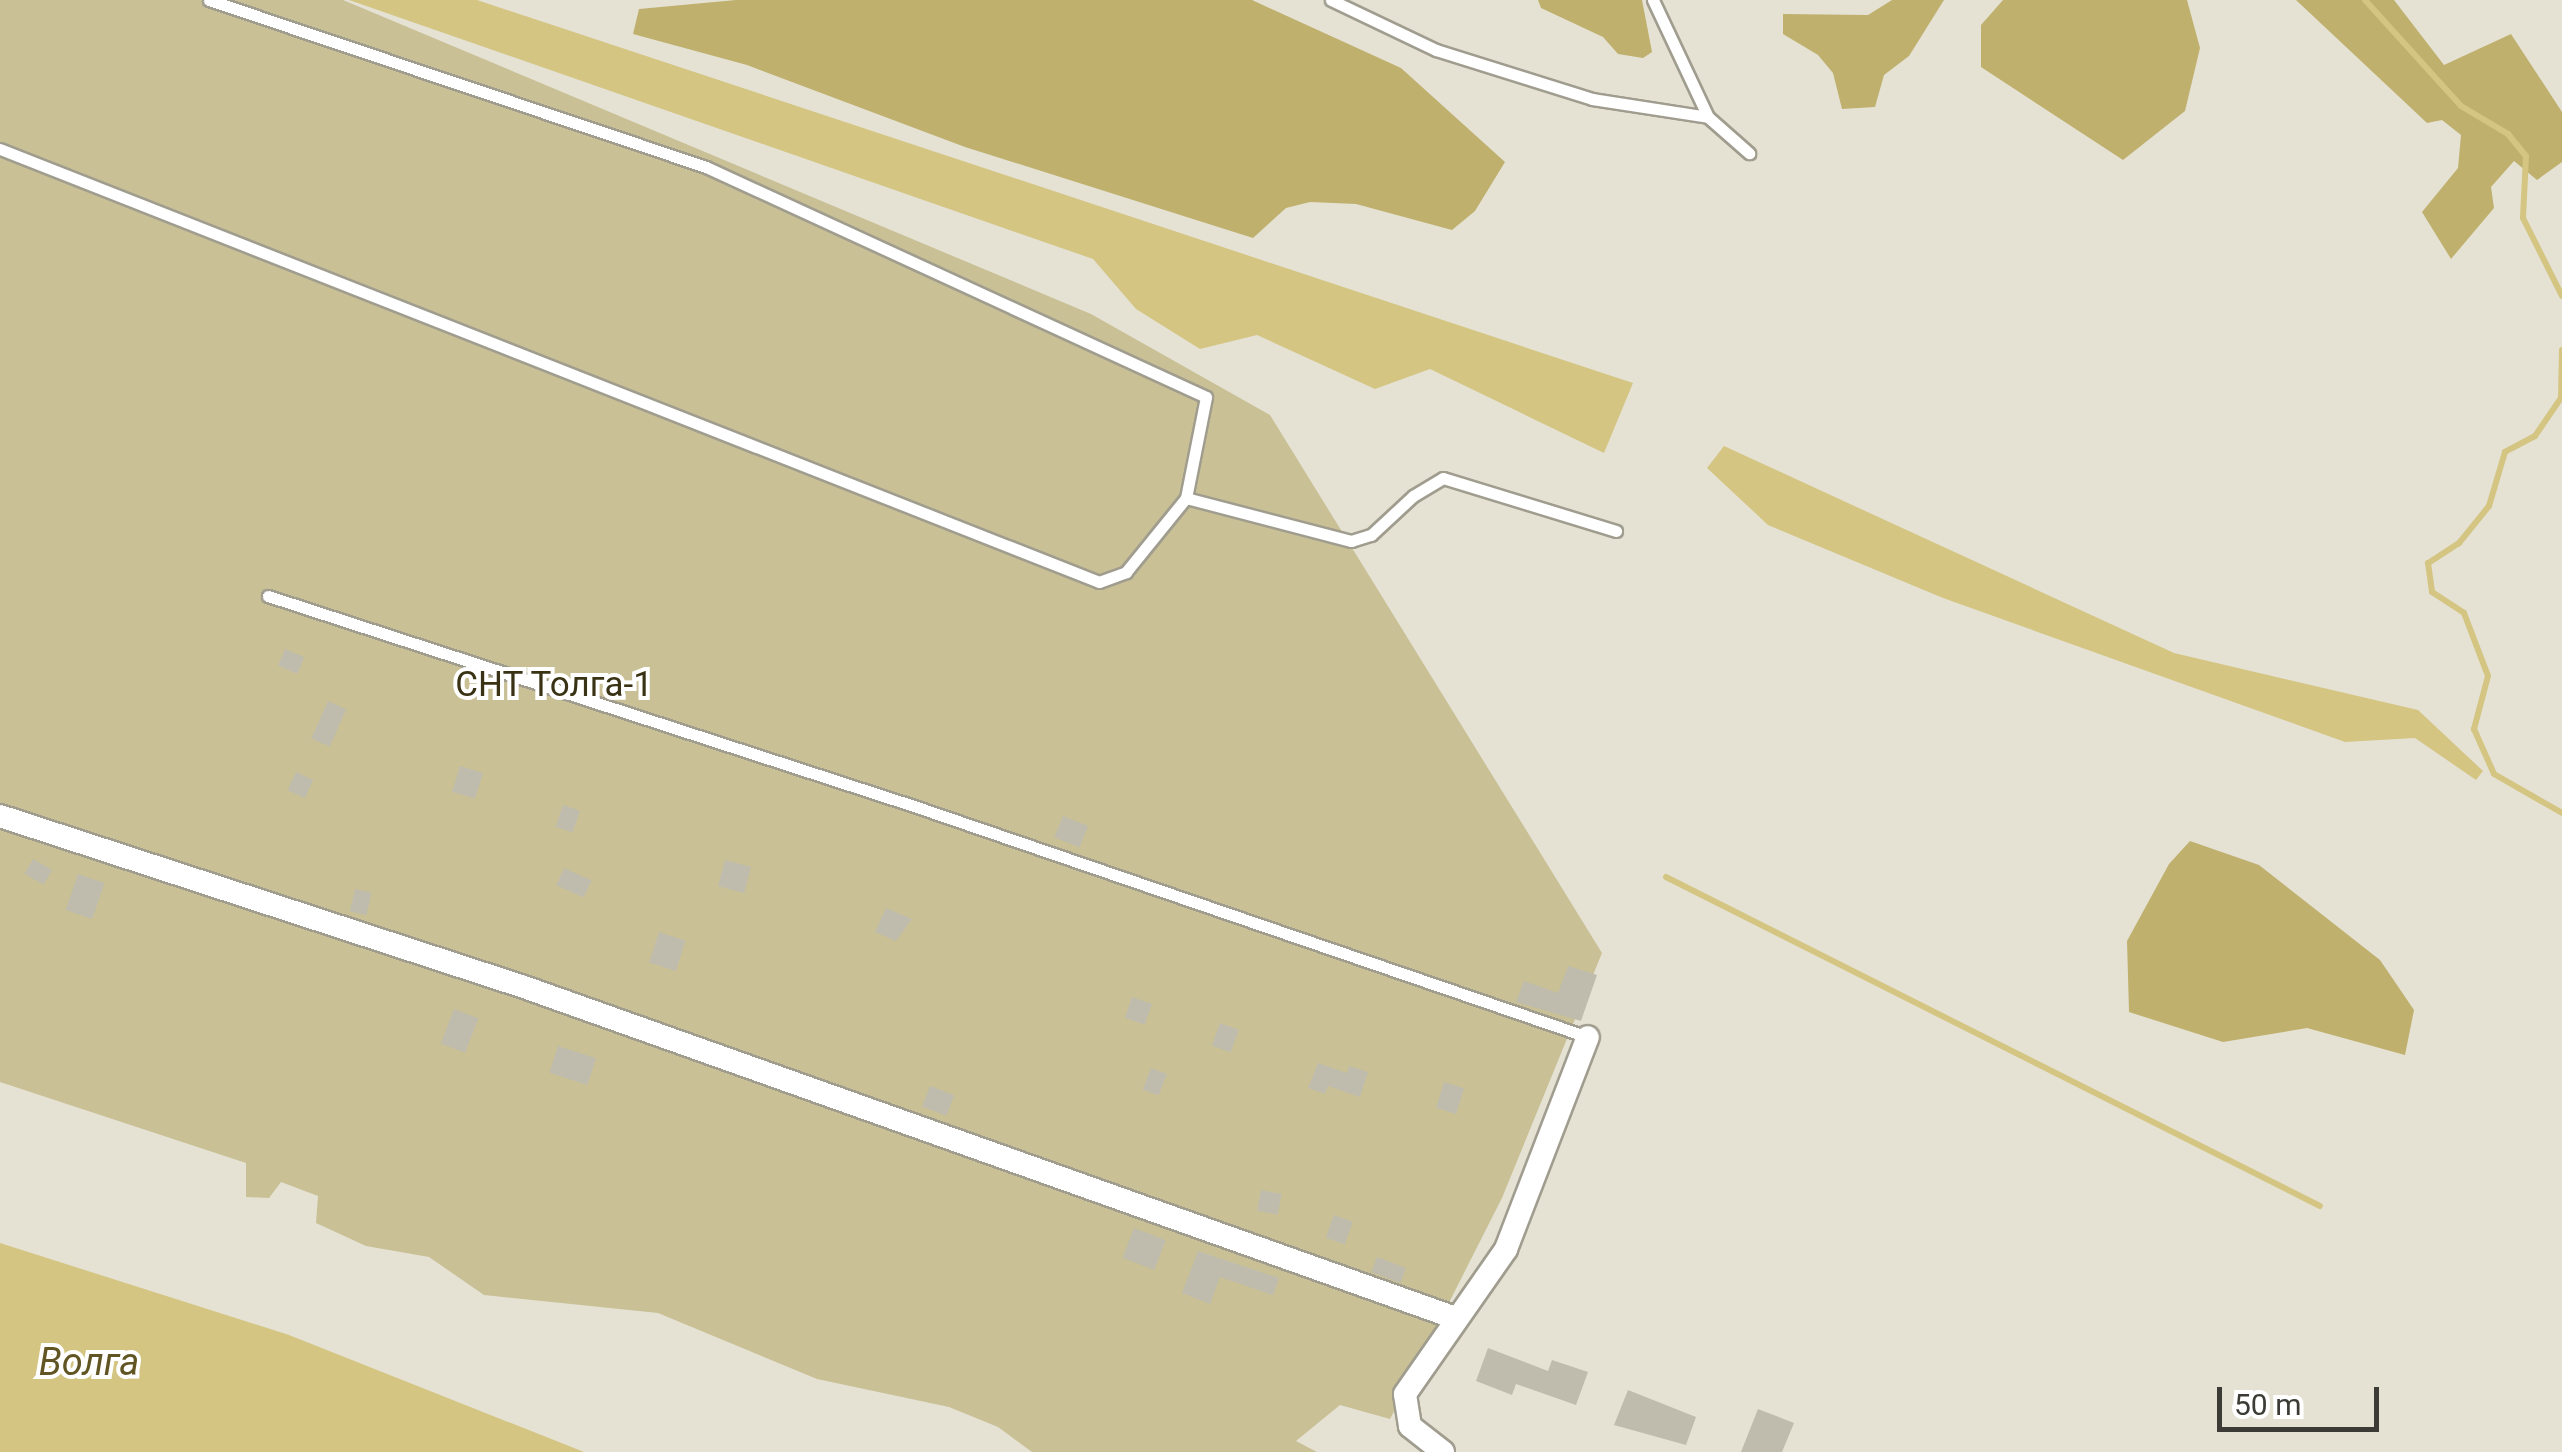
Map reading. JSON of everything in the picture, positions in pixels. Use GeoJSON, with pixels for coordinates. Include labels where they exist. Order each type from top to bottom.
{"type":"FeatureCollection","features":[{"type":"Feature","properties":{"kind":"street"},"geometry":{"type":"LineString","coordinates":[[0,816],[524,986],[1454,1316]]}},
{"type":"Feature","properties":{"kind":"street"},"geometry":{"type":"LineString","coordinates":[[1443,1452],[1410,1426],[1405,1394],[1454,1316],[1506,1249],[1588,1037]]}},
{"type":"Feature","properties":{"kind":"lane"},"geometry":{"type":"LineString","coordinates":[[0,149],[1099,582],[1126,572],[1186,498],[1206,398],[706,166],[209,0]]}},
{"type":"Feature","properties":{"kind":"lane"},"geometry":{"type":"LineString","coordinates":[[1331,0],[1436,50],[1574,93],[1708,117]]}},
{"type":"Feature","properties":{"kind":"lane"},"geometry":{"type":"LineString","coordinates":[[1653,0],[1708,117],[1748,153]]}},
{"type":"Feature","properties":{"kind":"lane"},"geometry":{"type":"LineString","coordinates":[[1186,498],[1352,541],[1371,535],[1413,496],[1443,478],[1616,531]]}},
{"type":"Feature","properties":{"kind":"lane"},"geometry":{"type":"LineString","coordinates":[[268,596],[911,805],[1588,1037]]}},
{"type":"Feature","properties":{"kind":"green space","name":"СНТ Толга-1"},"geometry":{"type":"Polygon","coordinates":[[[0,0],[343,0],[1091,314],[1270,415],[1602,953],[1502,1198],[1390,1419],[1340,1405],[1296,1441],[1317,1452],[1032,1452],[998,1427],[949,1407],[817,1379],[658,1313],[484,1295],[429,1257],[366,1246],[316,1223],[318,1196],[281,1182],[269,1198],[246,1197],[246,1163],[0,1082],[0,0]]]}},
{"type":"Feature","properties":{"kind":"shaded area"},"geometry":{"type":"Polygon","coordinates":[[[736,0],[1252,0],[1401,68],[1505,162],[1475,211],[1452,230],[1356,204],[1310,202],[1286,208],[1253,238],[965,147],[747,65],[633,34],[639,9],[736,0]]]}},
{"type":"Feature","properties":{"kind":"shaded area"},"geometry":{"type":"Polygon","coordinates":[[[1538,0],[1642,0],[1652,52],[1643,58],[1618,54],[1603,37],[1541,8],[1538,0]]]}},
{"type":"Feature","properties":{"kind":"shaded area"},"geometry":{"type":"Polygon","coordinates":[[[1892,0],[1944,0],[1909,56],[1884,75],[1875,107],[1842,109],[1833,73],[1818,55],[1783,34],[1783,14],[1868,15],[1892,0]]]}},
{"type":"Feature","properties":{"kind":"shaded area"},"geometry":{"type":"Polygon","coordinates":[[[2003,0],[2187,0],[2200,48],[2185,111],[2123,160],[1981,67],[1981,25],[2003,0]]]}},
{"type":"Feature","properties":{"kind":"shaded area"},"geometry":{"type":"Polygon","coordinates":[[[2296,0],[2394,0],[2444,65],[2511,34],[2562,112],[2562,162],[2537,180],[2514,161],[2491,187],[2494,208],[2451,259],[2422,212],[2458,168],[2461,135],[2442,120],[2427,123],[2296,0]]]}},
{"type":"Feature","properties":{"kind":"shaded area"},"geometry":{"type":"Polygon","coordinates":[[[2190,841],[2259,865],[2380,960],[2414,1010],[2405,1055],[2307,1028],[2223,1042],[2129,1012],[2127,941],[2169,864],[2190,841]]]}},
{"type":"Feature","properties":{"kind":"water"},"geometry":{"type":"Polygon","coordinates":[[[349,0],[477,0],[1633,383],[1604,453],[1430,369],[1375,389],[1257,335],[1200,349],[1136,309],[1093,259],[349,0]]]}},
{"type":"Feature","properties":{"kind":"water"},"geometry":{"type":"Polygon","coordinates":[[[1724,446],[2174,653],[2418,710],[2483,771],[2476,780],[2415,738],[2345,742],[1943,598],[1768,525],[1707,468],[1724,446]]]}},
{"type":"Feature","properties":{"kind":"water","name":"Волга"},"geometry":{"type":"Polygon","coordinates":[[[0,1243],[289,1335],[584,1452],[0,1452],[0,1243]]]}},
{"type":"Feature","properties":{"kind":"building"},"geometry":{"type":"Polygon","coordinates":[[[285,649],[304,657],[297,674],[278,666],[285,649]]]}},
{"type":"Feature","properties":{"kind":"building"},"geometry":{"type":"Polygon","coordinates":[[[328,701],[346,709],[330,747],[311,738],[328,701]]]}},
{"type":"Feature","properties":{"kind":"building"},"geometry":{"type":"Polygon","coordinates":[[[460,766],[483,773],[475,799],[452,792],[460,766]]]}},
{"type":"Feature","properties":{"kind":"building"},"geometry":{"type":"Polygon","coordinates":[[[296,772],[313,780],[305,798],[288,790],[296,772]]]}},
{"type":"Feature","properties":{"kind":"building"},"geometry":{"type":"Polygon","coordinates":[[[563,805],[580,811],[573,833],[556,827],[563,805]]]}},
{"type":"Feature","properties":{"kind":"building"},"geometry":{"type":"Polygon","coordinates":[[[1063,816],[1088,826],[1079,847],[1054,837],[1063,816]]]}},
{"type":"Feature","properties":{"kind":"building"},"geometry":{"type":"Polygon","coordinates":[[[33,859],[52,870],[44,885],[24,874],[33,859]]]}},
{"type":"Feature","properties":{"kind":"building"},"geometry":{"type":"Polygon","coordinates":[[[725,860],[751,867],[744,893],[718,886],[725,860]]]}},
{"type":"Feature","properties":{"kind":"building"},"geometry":{"type":"Polygon","coordinates":[[[564,868],[591,880],[584,898],[556,885],[564,868]]]}},
{"type":"Feature","properties":{"kind":"building"},"geometry":{"type":"Polygon","coordinates":[[[78,874],[104,883],[92,919],[66,910],[78,874]]]}},
{"type":"Feature","properties":{"kind":"building"},"geometry":{"type":"Polygon","coordinates":[[[355,889],[372,893],[366,915],[350,911],[355,889]]]}},
{"type":"Feature","properties":{"kind":"building"},"geometry":{"type":"Polygon","coordinates":[[[886,908],[912,919],[896,941],[875,932],[886,908]]]}},
{"type":"Feature","properties":{"kind":"building"},"geometry":{"type":"Polygon","coordinates":[[[659,932],[686,941],[676,971],[649,962],[659,932]]]}},
{"type":"Feature","properties":{"kind":"building"},"geometry":{"type":"Polygon","coordinates":[[[1568,966],[1597,975],[1581,1021],[1516,1002],[1524,981],[1558,993],[1568,966]]]}},
{"type":"Feature","properties":{"kind":"building"},"geometry":{"type":"Polygon","coordinates":[[[1132,997],[1152,1004],[1145,1025],[1125,1018],[1132,997]]]}},
{"type":"Feature","properties":{"kind":"building"},"geometry":{"type":"Polygon","coordinates":[[[454,1009],[478,1018],[465,1053],[441,1044],[454,1009]]]}},
{"type":"Feature","properties":{"kind":"building"},"geometry":{"type":"Polygon","coordinates":[[[1220,1023],[1239,1030],[1231,1052],[1212,1046],[1220,1023]]]}},
{"type":"Feature","properties":{"kind":"building"},"geometry":{"type":"Polygon","coordinates":[[[558,1046],[596,1058],[587,1085],[549,1073],[558,1046]]]}},
{"type":"Feature","properties":{"kind":"building"},"geometry":{"type":"Polygon","coordinates":[[[1318,1063],[1347,1073],[1349,1066],[1368,1072],[1360,1097],[1328,1086],[1325,1094],[1308,1088],[1318,1063]]]}},
{"type":"Feature","properties":{"kind":"building"},"geometry":{"type":"Polygon","coordinates":[[[1151,1068],[1167,1074],[1159,1096],[1143,1089],[1151,1068]]]}},
{"type":"Feature","properties":{"kind":"building"},"geometry":{"type":"Polygon","coordinates":[[[1444,1082],[1464,1088],[1456,1114],[1436,1108],[1444,1082]]]}},
{"type":"Feature","properties":{"kind":"building"},"geometry":{"type":"Polygon","coordinates":[[[930,1086],[954,1095],[946,1116],[922,1107],[930,1086]]]}},
{"type":"Feature","properties":{"kind":"building"},"geometry":{"type":"Polygon","coordinates":[[[1261,1190],[1282,1194],[1278,1215],[1257,1211],[1261,1190]]]}},
{"type":"Feature","properties":{"kind":"building"},"geometry":{"type":"Polygon","coordinates":[[[1334,1215],[1353,1222],[1345,1244],[1326,1238],[1334,1215]]]}},
{"type":"Feature","properties":{"kind":"building"},"geometry":{"type":"Polygon","coordinates":[[[1134,1228],[1166,1240],[1154,1270],[1123,1258],[1134,1228]]]}},
{"type":"Feature","properties":{"kind":"building"},"geometry":{"type":"Polygon","coordinates":[[[1198,1251],[1279,1278],[1273,1295],[1220,1277],[1210,1304],[1182,1293],[1198,1251]]]}},
{"type":"Feature","properties":{"kind":"building"},"geometry":{"type":"Polygon","coordinates":[[[1377,1257],[1406,1268],[1400,1283],[1371,1272],[1377,1257]]]}},
{"type":"Feature","properties":{"kind":"building"},"geometry":{"type":"Polygon","coordinates":[[[1488,1348],[1548,1371],[1552,1360],[1588,1372],[1576,1405],[1516,1384],[1512,1395],[1476,1381],[1488,1348]]]}},
{"type":"Feature","properties":{"kind":"building"},"geometry":{"type":"Polygon","coordinates":[[[1628,1390],[1696,1417],[1686,1445],[1614,1425],[1628,1390]]]}},
{"type":"Feature","properties":{"kind":"building"},"geometry":{"type":"Polygon","coordinates":[[[1758,1409],[1794,1423],[1782,1452],[1741,1452],[1758,1409]]]}},
{"type":"Feature","properties":{"kind":"waterway"},"geometry":{"type":"LineString","coordinates":[[2365,0],[2461,106],[2508,134],[2526,156],[2523,218],[2562,296]]}},
{"type":"Feature","properties":{"kind":"waterway"},"geometry":{"type":"LineString","coordinates":[[2562,350],[2561,398],[2535,436],[2505,452],[2489,506],[2459,543],[2428,563],[2432,592],[2464,613],[2488,676],[2474,729],[2494,774],[2562,813]]}},
{"type":"Feature","properties":{"kind":"waterway"},"geometry":{"type":"LineString","coordinates":[[1666,877],[2320,1206]]}}]}
